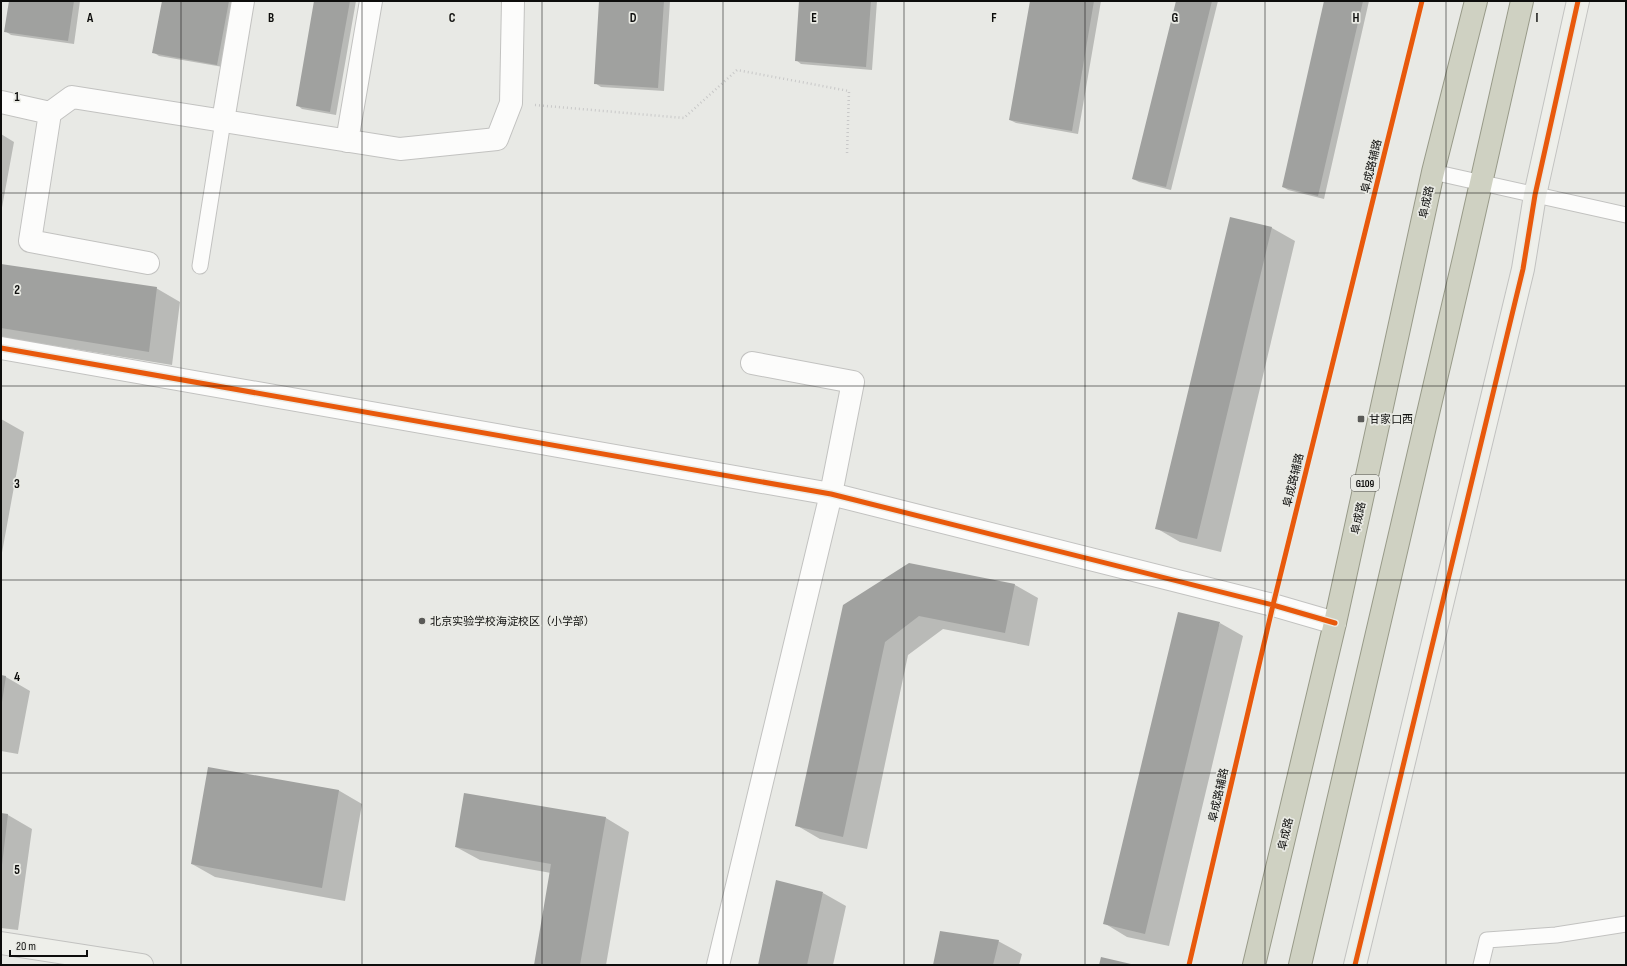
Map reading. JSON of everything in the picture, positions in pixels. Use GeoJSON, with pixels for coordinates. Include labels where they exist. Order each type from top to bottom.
{"type":"FeatureCollection","features":[{"type":"Feature","properties":{"kind":"highway","name":"阜成路"},"geometry":{"type":"LineString","coordinates":[[1254,965],[1335,623],[1433,172],[1476,1]]}},
{"type":"Feature","properties":{"kind":"highway"},"geometry":{"type":"LineString","coordinates":[[1300,965],[1522,1]]}},
{"type":"Feature","properties":{"kind":"street"},"geometry":{"type":"LineString","coordinates":[[223,121],[243,1]]}},
{"type":"Feature","properties":{"kind":"street"},"geometry":{"type":"LineString","coordinates":[[346,141],[371,1]]}},
{"type":"Feature","properties":{"kind":"street"},"geometry":{"type":"LineString","coordinates":[[148,262],[30,241],[50,113],[72,97],[400,149],[497,140],[511,103],[513,1]]}},
{"type":"Feature","properties":{"kind":"street"},"geometry":{"type":"LineString","coordinates":[[1356,965],[1523,269],[1535,194],[1578,1]]}},
{"type":"Feature","properties":{"kind":"street"},"geometry":{"type":"LineString","coordinates":[[1,102],[50,113]]}},
{"type":"Feature","properties":{"kind":"street"},"geometry":{"type":"LineString","coordinates":[[1,348],[831,494],[1265,603],[1335,623]]}},
{"type":"Feature","properties":{"kind":"street"},"geometry":{"type":"LineString","coordinates":[[718,965],[831,494],[853,382],[752,363]]}},
{"type":"Feature","properties":{"kind":"street"},"geometry":{"type":"LineString","coordinates":[[1,943],[142,965]]}},
{"type":"Feature","properties":{"kind":"lane"},"geometry":{"type":"LineString","coordinates":[[200,266],[223,121]]}},
{"type":"Feature","properties":{"kind":"lane"},"geometry":{"type":"LineString","coordinates":[[1433,172],[1626,215]]}},
{"type":"Feature","properties":{"kind":"lane"},"geometry":{"type":"LineString","coordinates":[[1481,965],[1487,940],[1556,935],[1626,924]]}},
{"type":"Feature","properties":{"kind":"path"},"geometry":{"type":"LineString","coordinates":[[511,103],[684,118],[737,70],[849,91],[847,154]]}},
{"type":"Feature","properties":{"kind":"building"},"geometry":{"type":"Polygon","coordinates":[[[9,1],[74,1],[68,41],[4,32],[9,1]]]}},
{"type":"Feature","properties":{"kind":"building"},"geometry":{"type":"Polygon","coordinates":[[[162,1],[229,1],[217,65],[152,53],[162,1]]]}},
{"type":"Feature","properties":{"kind":"building"},"geometry":{"type":"Polygon","coordinates":[[[314,1],[350,1],[330,112],[296,106],[314,1]]]}},
{"type":"Feature","properties":{"kind":"building"},"geometry":{"type":"Polygon","coordinates":[[[599,1],[664,1],[658,88],[594,84],[599,1]]]}},
{"type":"Feature","properties":{"kind":"building"},"geometry":{"type":"Polygon","coordinates":[[[799,1],[871,1],[866,67],[795,61],[799,1]]]}},
{"type":"Feature","properties":{"kind":"building"},"geometry":{"type":"Polygon","coordinates":[[[1030,1],[1094,1],[1072,131],[1009,120],[1030,1]]]}},
{"type":"Feature","properties":{"kind":"building"},"geometry":{"type":"Polygon","coordinates":[[[1176,1],[1212,1],[1166,187],[1132,179],[1176,1]]]}},
{"type":"Feature","properties":{"kind":"building"},"geometry":{"type":"Polygon","coordinates":[[[1324,1],[1363,1],[1318,196],[1282,187],[1324,1]]]}},
{"type":"Feature","properties":{"kind":"building"},"geometry":{"type":"Polygon","coordinates":[[[1230,217],[1272,227],[1197,539],[1155,529],[1230,217]]]}},
{"type":"Feature","properties":{"kind":"building"},"geometry":{"type":"Polygon","coordinates":[[[1,264],[157,287],[149,352],[1,328],[1,264]]]}},
{"type":"Feature","properties":{"kind":"building"},"geometry":{"type":"Polygon","coordinates":[[[909,563],[1015,584],[1005,633],[919,616],[885,642],[843,837],[795,826],[843,605],[909,563]]]}},
{"type":"Feature","properties":{"kind":"building"},"geometry":{"type":"Polygon","coordinates":[[[1178,612],[1220,622],[1145,934],[1103,924],[1178,612]]]}},
{"type":"Feature","properties":{"kind":"building"},"geometry":{"type":"Polygon","coordinates":[[[1,675],[6,676],[2,702],[1,701],[1,675]]]}},
{"type":"Feature","properties":{"kind":"building"},"geometry":{"type":"Polygon","coordinates":[[[208,767],[339,790],[322,888],[191,864],[208,767]]]}},
{"type":"Feature","properties":{"kind":"building"},"geometry":{"type":"Polygon","coordinates":[[[464,793],[606,817],[580,965],[534,965],[551,864],[455,847],[464,793]]]}},
{"type":"Feature","properties":{"kind":"building"},"geometry":{"type":"Polygon","coordinates":[[[1,813],[8,814],[2,865],[1,865],[1,813]]]}},
{"type":"Feature","properties":{"kind":"building"},"geometry":{"type":"Polygon","coordinates":[[[776,880],[823,892],[807,965],[758,965],[776,880]]]}},
{"type":"Feature","properties":{"kind":"building"},"geometry":{"type":"Polygon","coordinates":[[[940,931],[999,940],[993,965],[933,965],[940,931]]]}},
{"type":"Feature","properties":{"kind":"building"},"geometry":{"type":"Polygon","coordinates":[[[1101,957],[1131,964],[1131,965],[1099,965],[1101,957]]]}},
{"type":"Feature","properties":{"kind":"cycle path","name":"阜成路辅路"},"geometry":{"type":"LineString","coordinates":[[1189,965],[1273,605],[1422,1]]}},
{"type":"Feature","properties":{"kind":"cycle path"},"geometry":{"type":"LineString","coordinates":[[1355,965],[1523,269],[1535,195],[1578,1]]}},
{"type":"Feature","properties":{"kind":"cycle path"},"geometry":{"type":"LineString","coordinates":[[1,348],[831,494],[1273,605],[1335,623]]}},
{"type":"Feature","properties":{"kind":"place","name":"甘家口西"},"geometry":{"type":"Point","coordinates":[1361,419]}},
{"type":"Feature","properties":{"kind":"place","name":"北京实验学校海淀校区（小学部）"},"geometry":{"type":"Point","coordinates":[422,621]}}]}
